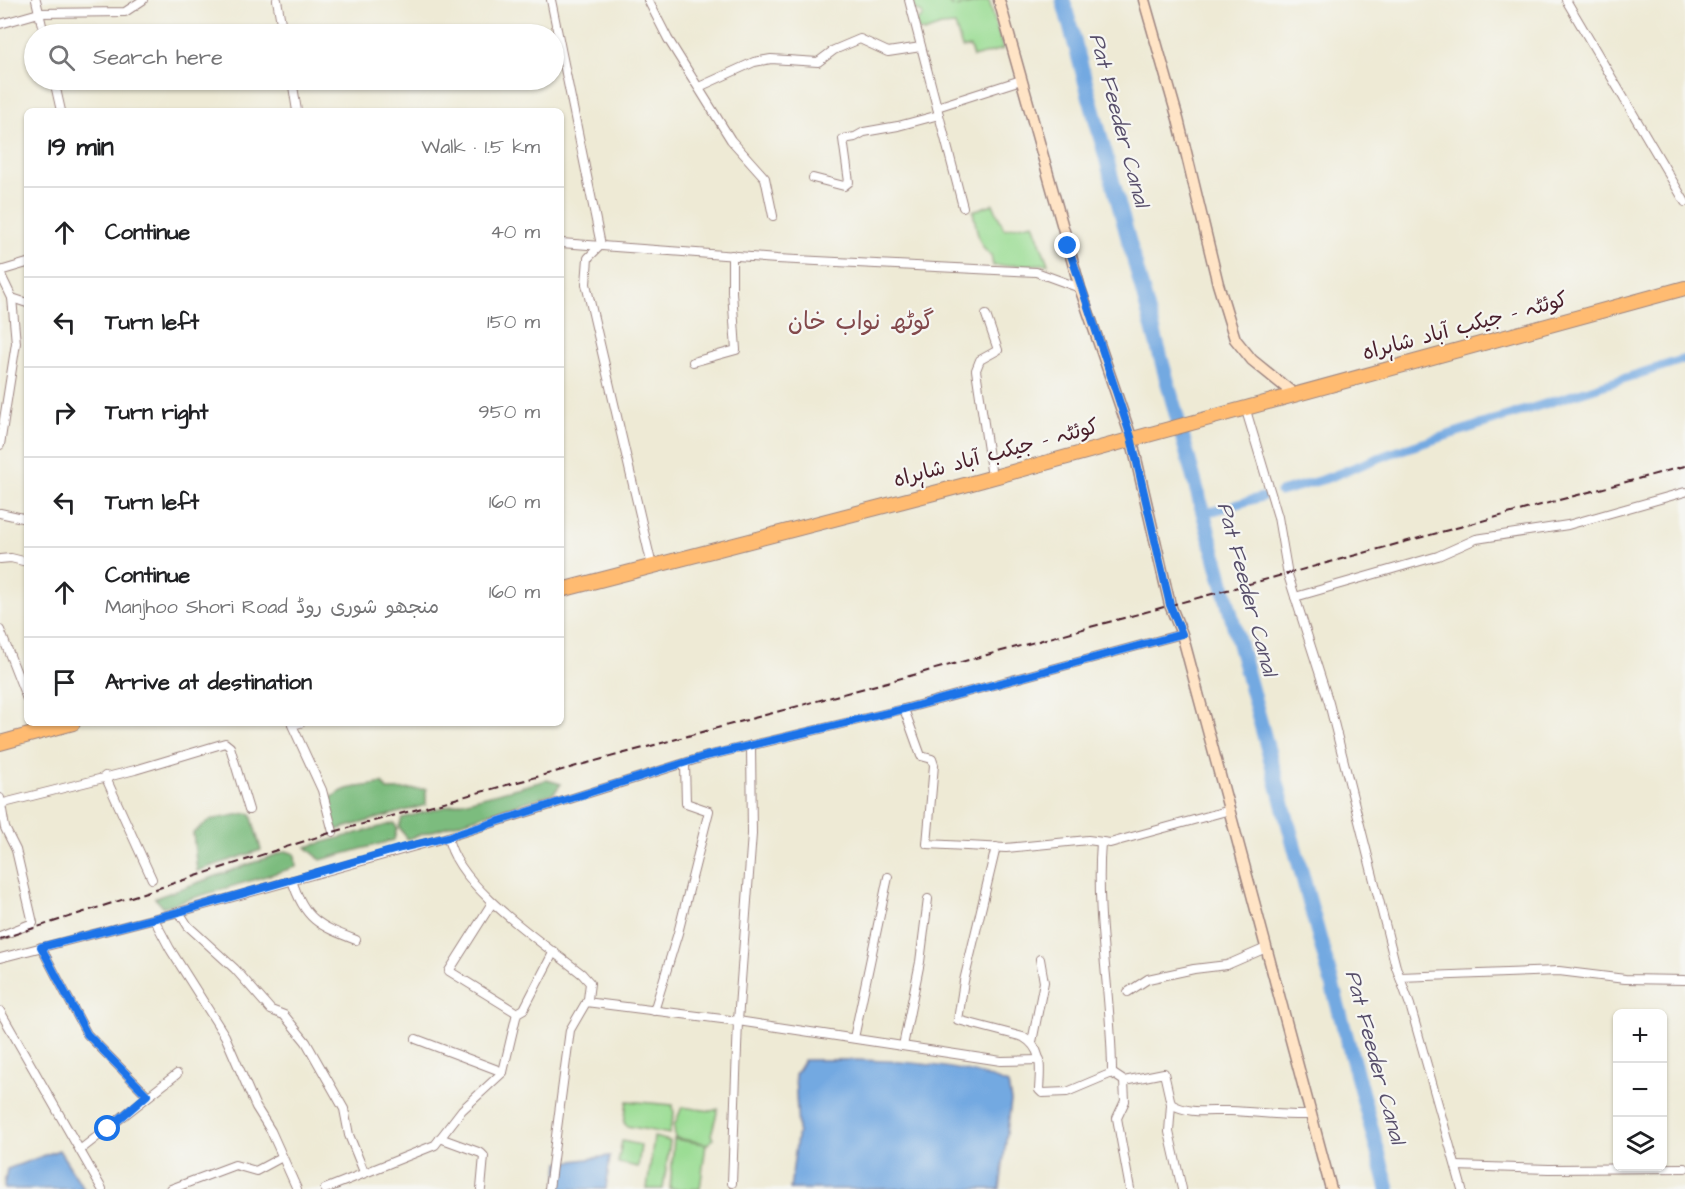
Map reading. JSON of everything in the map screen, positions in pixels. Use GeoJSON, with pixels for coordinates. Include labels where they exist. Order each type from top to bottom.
{"type":"FeatureCollection","features":[{"type":"Feature","properties":{"kind":"highway","name":"کوئٹہ - جیکب آباد شاہراہ"},"geometry":{"type":"LineString","coordinates":[[564,589],[992,477],[1131,437],[1685,288]]}},
{"type":"Feature","properties":{"kind":"highway"},"geometry":{"type":"LineString","coordinates":[[0,743],[38,728]]}},
{"type":"Feature","properties":{"kind":"street"},"geometry":{"type":"LineString","coordinates":[[36,0],[42,24]]}},
{"type":"Feature","properties":{"kind":"street"},"geometry":{"type":"LineString","coordinates":[[0,24],[39,13],[125,12],[143,0]]}},
{"type":"Feature","properties":{"kind":"street"},"geometry":{"type":"LineString","coordinates":[[277,0],[281,24]]}},
{"type":"Feature","properties":{"kind":"street"},"geometry":{"type":"LineString","coordinates":[[551,0],[556,24]]}},
{"type":"Feature","properties":{"kind":"street"},"geometry":{"type":"LineString","coordinates":[[648,0],[668,39],[731,140],[765,178],[773,216]]}},
{"type":"Feature","properties":{"kind":"street"},"geometry":{"type":"LineString","coordinates":[[909,0],[963,207]]}},
{"type":"Feature","properties":{"kind":"street"},"geometry":{"type":"LineString","coordinates":[[999,0],[1080,288],[1131,437],[1170,605],[1182,634],[1330,1189]]}},
{"type":"Feature","properties":{"kind":"street"},"geometry":{"type":"LineString","coordinates":[[1144,0],[1178,119],[1221,294],[1235,339],[1252,360],[1294,394]]}},
{"type":"Feature","properties":{"kind":"street"},"geometry":{"type":"LineString","coordinates":[[1566,0],[1685,202]]}},
{"type":"Feature","properties":{"kind":"street"},"geometry":{"type":"LineString","coordinates":[[699,87],[754,62],[771,59],[818,62],[834,50],[860,39],[888,52],[921,47]]}},
{"type":"Feature","properties":{"kind":"street"},"geometry":{"type":"LineString","coordinates":[[564,64],[601,245]]}},
{"type":"Feature","properties":{"kind":"street"},"geometry":{"type":"LineString","coordinates":[[813,178],[844,186],[849,182],[843,139],[855,137],[864,132],[898,126],[1021,80]]}},
{"type":"Feature","properties":{"kind":"street"},"geometry":{"type":"LineString","coordinates":[[56,90],[60,108]]}},
{"type":"Feature","properties":{"kind":"street"},"geometry":{"type":"LineString","coordinates":[[293,90],[296,108]]}},
{"type":"Feature","properties":{"kind":"street"},"geometry":{"type":"LineString","coordinates":[[564,243],[1036,272],[1080,288]]}},
{"type":"Feature","properties":{"kind":"street"},"geometry":{"type":"LineString","coordinates":[[601,245],[588,258],[586,284],[652,566]]}},
{"type":"Feature","properties":{"kind":"street"},"geometry":{"type":"LineString","coordinates":[[693,362],[736,350],[732,255]]}},
{"type":"Feature","properties":{"kind":"street"},"geometry":{"type":"LineString","coordinates":[[0,445],[16,343],[12,298],[0,272],[24,264]]}},
{"type":"Feature","properties":{"kind":"street"},"geometry":{"type":"LineString","coordinates":[[12,298],[24,302]]}},
{"type":"Feature","properties":{"kind":"street"},"geometry":{"type":"LineString","coordinates":[[986,315],[998,350],[980,360],[976,370],[992,477]]}},
{"type":"Feature","properties":{"kind":"street"},"geometry":{"type":"LineString","coordinates":[[1245,407],[1278,517],[1288,575],[1329,703],[1400,977],[1462,1189]]}},
{"type":"Feature","properties":{"kind":"street"},"geometry":{"type":"LineString","coordinates":[[1295,597],[1438,556],[1476,539],[1568,525],[1685,492]]}},
{"type":"Feature","properties":{"kind":"street"},"geometry":{"type":"LineString","coordinates":[[0,513],[24,518]]}},
{"type":"Feature","properties":{"kind":"street"},"geometry":{"type":"LineString","coordinates":[[0,559],[11,558],[24,561]]}},
{"type":"Feature","properties":{"kind":"street"},"geometry":{"type":"LineString","coordinates":[[0,630],[24,691]]}},
{"type":"Feature","properties":{"kind":"street"},"geometry":{"type":"LineString","coordinates":[[0,958],[154,919],[448,837],[751,745],[904,709],[1182,634]]}},
{"type":"Feature","properties":{"kind":"street"},"geometry":{"type":"LineString","coordinates":[[904,709],[921,756],[932,759],[934,765],[927,844],[1017,848],[1088,840],[1110,843],[1230,810]]}},
{"type":"Feature","properties":{"kind":"street"},"geometry":{"type":"LineString","coordinates":[[292,726],[322,790],[333,832]]}},
{"type":"Feature","properties":{"kind":"street"},"geometry":{"type":"LineString","coordinates":[[0,936],[33,923],[16,850],[5,828],[0,802],[105,776],[135,771],[225,743],[230,747],[249,810]]}},
{"type":"Feature","properties":{"kind":"street"},"geometry":{"type":"LineString","coordinates":[[732,1183],[738,1021],[753,834],[751,745]]}},
{"type":"Feature","properties":{"kind":"street"},"geometry":{"type":"LineString","coordinates":[[654,1011],[678,933],[709,811],[686,803],[685,764]]}},
{"type":"Feature","properties":{"kind":"street"},"geometry":{"type":"LineString","coordinates":[[105,776],[152,879]]}},
{"type":"Feature","properties":{"kind":"street"},"geometry":{"type":"LineString","coordinates":[[448,837],[451,853],[492,903],[554,951],[590,983],[586,1002],[570,1030],[549,1189]]}},
{"type":"Feature","properties":{"kind":"street"},"geometry":{"type":"LineString","coordinates":[[1101,842],[1100,892],[1112,1041],[1112,1073]]}},
{"type":"Feature","properties":{"kind":"street"},"geometry":{"type":"LineString","coordinates":[[996,847],[964,981],[958,1020],[1023,1037],[1032,1042]]}},
{"type":"Feature","properties":{"kind":"street"},"geometry":{"type":"LineString","coordinates":[[854,1038],[888,877]]}},
{"type":"Feature","properties":{"kind":"street"},"geometry":{"type":"LineString","coordinates":[[292,880],[299,902],[313,919],[356,940]]}},
{"type":"Feature","properties":{"kind":"street"},"geometry":{"type":"LineString","coordinates":[[903,1046],[920,962],[928,899]]}},
{"type":"Feature","properties":{"kind":"street"},"geometry":{"type":"LineString","coordinates":[[492,903],[449,971],[517,1013]]}},
{"type":"Feature","properties":{"kind":"street"},"geometry":{"type":"LineString","coordinates":[[179,912],[188,926],[235,969],[271,1010],[284,1015],[306,1042],[344,1109],[348,1135],[363,1172]]}},
{"type":"Feature","properties":{"kind":"street"},"geometry":{"type":"LineString","coordinates":[[154,919],[170,949],[225,1036],[256,1107],[271,1131],[297,1189]]}},
{"type":"Feature","properties":{"kind":"street"},"geometry":{"type":"LineString","coordinates":[[41,947],[87,1034],[147,1095]]}},
{"type":"Feature","properties":{"kind":"street"},"geometry":{"type":"LineString","coordinates":[[1128,992],[1148,979],[1194,969],[1227,965],[1266,948]]}},
{"type":"Feature","properties":{"kind":"street"},"geometry":{"type":"LineString","coordinates":[[326,1189],[363,1172],[435,1145],[462,1110],[502,1072],[517,1013],[524,1009],[554,951]]}},
{"type":"Feature","properties":{"kind":"street"},"geometry":{"type":"LineString","coordinates":[[1040,959],[1044,982],[1032,1042],[1040,1060],[1039,1090],[1042,1093],[1067,1092],[1112,1073]]}},
{"type":"Feature","properties":{"kind":"street"},"geometry":{"type":"LineString","coordinates":[[1400,977],[1559,971],[1625,979],[1685,980]]}},
{"type":"Feature","properties":{"kind":"street"},"geometry":{"type":"LineString","coordinates":[[586,1002],[738,1021],[1001,1061],[1040,1060]]}},
{"type":"Feature","properties":{"kind":"street"},"geometry":{"type":"LineString","coordinates":[[0,1011],[102,1189]]}},
{"type":"Feature","properties":{"kind":"street"},"geometry":{"type":"LineString","coordinates":[[416,1039],[502,1072]]}},
{"type":"Feature","properties":{"kind":"street"},"geometry":{"type":"LineString","coordinates":[[1112,1073],[1124,1081],[1164,1072],[1171,1104],[1169,1132],[1182,1189]]}},
{"type":"Feature","properties":{"kind":"street"},"geometry":{"type":"LineString","coordinates":[[80,1150],[147,1095],[177,1074]]}},
{"type":"Feature","properties":{"kind":"street"},"geometry":{"type":"LineString","coordinates":[[1124,1081],[1125,1101],[1117,1118],[1130,1189]]}},
{"type":"Feature","properties":{"kind":"street"},"geometry":{"type":"LineString","coordinates":[[1171,1104],[1179,1108],[1205,1112],[1228,1110],[1283,1116],[1311,1115]]}},
{"type":"Feature","properties":{"kind":"street"},"geometry":{"type":"LineString","coordinates":[[440,1138],[484,1156],[481,1189]]}},
{"type":"Feature","properties":{"kind":"street"},"geometry":{"type":"LineString","coordinates":[[171,1189],[235,1165],[256,1171],[282,1157]]}},
{"type":"Feature","properties":{"kind":"street"},"geometry":{"type":"LineString","coordinates":[[1456,1166],[1549,1169],[1685,1168]]}},
{"type":"Feature","properties":{"kind":"green space"},"geometry":{"type":"Polygon","coordinates":[[[911,0],[945,0],[953,7],[950,0],[979,0],[956,7],[989,0],[1003,49],[973,57],[970,47],[962,48],[955,25],[941,26],[924,32],[918,30],[917,21],[923,16],[921,12],[916,11],[911,0]]]}},
{"type":"Feature","properties":{"kind":"green space"},"geometry":{"type":"Polygon","coordinates":[[[993,204],[1004,229],[1033,223],[1048,264],[993,266],[991,255],[980,242],[973,211],[993,204]]]}},
{"type":"Feature","properties":{"kind":"green space"},"geometry":{"type":"Polygon","coordinates":[[[547,780],[561,784],[554,793],[407,839],[399,827],[402,818],[547,780]]]}},
{"type":"Feature","properties":{"kind":"green space"},"geometry":{"type":"Polygon","coordinates":[[[382,783],[387,790],[426,789],[426,805],[336,830],[328,801],[341,791],[382,783]]]}},
{"type":"Feature","properties":{"kind":"green space"},"geometry":{"type":"Polygon","coordinates":[[[251,814],[261,850],[197,871],[193,833],[210,820],[251,814]]]}},
{"type":"Feature","properties":{"kind":"green space"},"geometry":{"type":"Polygon","coordinates":[[[394,823],[397,828],[394,840],[321,860],[306,847],[394,823]]]}},
{"type":"Feature","properties":{"kind":"green space"},"geometry":{"type":"Polygon","coordinates":[[[286,851],[295,854],[296,867],[163,907],[155,898],[286,851]]]}},
{"type":"Feature","properties":{"kind":"green space"},"geometry":{"type":"Polygon","coordinates":[[[627,1101],[673,1105],[674,1114],[669,1134],[627,1126],[624,1123],[627,1101]]]}},
{"type":"Feature","properties":{"kind":"green space"},"geometry":{"type":"Polygon","coordinates":[[[682,1107],[711,1111],[718,1109],[711,1135],[713,1138],[709,1144],[675,1138],[674,1126],[682,1107]]]}},
{"type":"Feature","properties":{"kind":"green space"},"geometry":{"type":"Polygon","coordinates":[[[654,1137],[670,1141],[663,1189],[647,1189],[654,1137]]]}},
{"type":"Feature","properties":{"kind":"green space"},"geometry":{"type":"Polygon","coordinates":[[[674,1139],[706,1144],[700,1189],[670,1189],[674,1139]]]}},
{"type":"Feature","properties":{"kind":"green space"},"geometry":{"type":"Polygon","coordinates":[[[622,1141],[641,1145],[638,1167],[618,1163],[622,1141]]]}},
{"type":"Feature","properties":{"kind":"water"},"geometry":{"type":"Polygon","coordinates":[[[804,1060],[881,1061],[935,1066],[962,1070],[1008,1084],[1011,1101],[1000,1189],[790,1189],[798,1130],[795,1075],[804,1060]]]}},
{"type":"Feature","properties":{"kind":"water"},"geometry":{"type":"Polygon","coordinates":[[[59,1150],[84,1189],[5,1189],[7,1169],[59,1150]]]}},
{"type":"Feature","properties":{"kind":"water"},"geometry":{"type":"Polygon","coordinates":[[[610,1156],[606,1189],[556,1189],[559,1163],[610,1156]]]}},
{"type":"Feature","properties":{"kind":"waterway","name":"Pat Feeder Canal"},"geometry":{"type":"LineString","coordinates":[[1063,0],[1388,1189]]}},
{"type":"Feature","properties":{"kind":"waterway"},"geometry":{"type":"LineString","coordinates":[[1280,492],[1325,479],[1389,454],[1685,359]]}},
{"type":"Feature","properties":{"kind":"waterway"},"geometry":{"type":"LineString","coordinates":[[1203,514],[1262,497]]}},
{"type":"Feature","properties":{"kind":"railway"},"geometry":{"type":"LineString","coordinates":[[0,939],[333,832],[1685,466]]}},
{"type":"Feature","properties":{"kind":"district","name":"گوٹھ نواب خان"},"geometry":{"type":"Point","coordinates":[861,322]}},
{"type":"Feature","properties":{"kind":"route"},"geometry":{"type":"LineString","coordinates":[[108,1129],[147,1095],[87,1034],[41,947],[179,912],[401,848],[448,837],[706,756],[904,709],[1182,634],[1170,605],[1131,437],[1068,246]]}}]}
